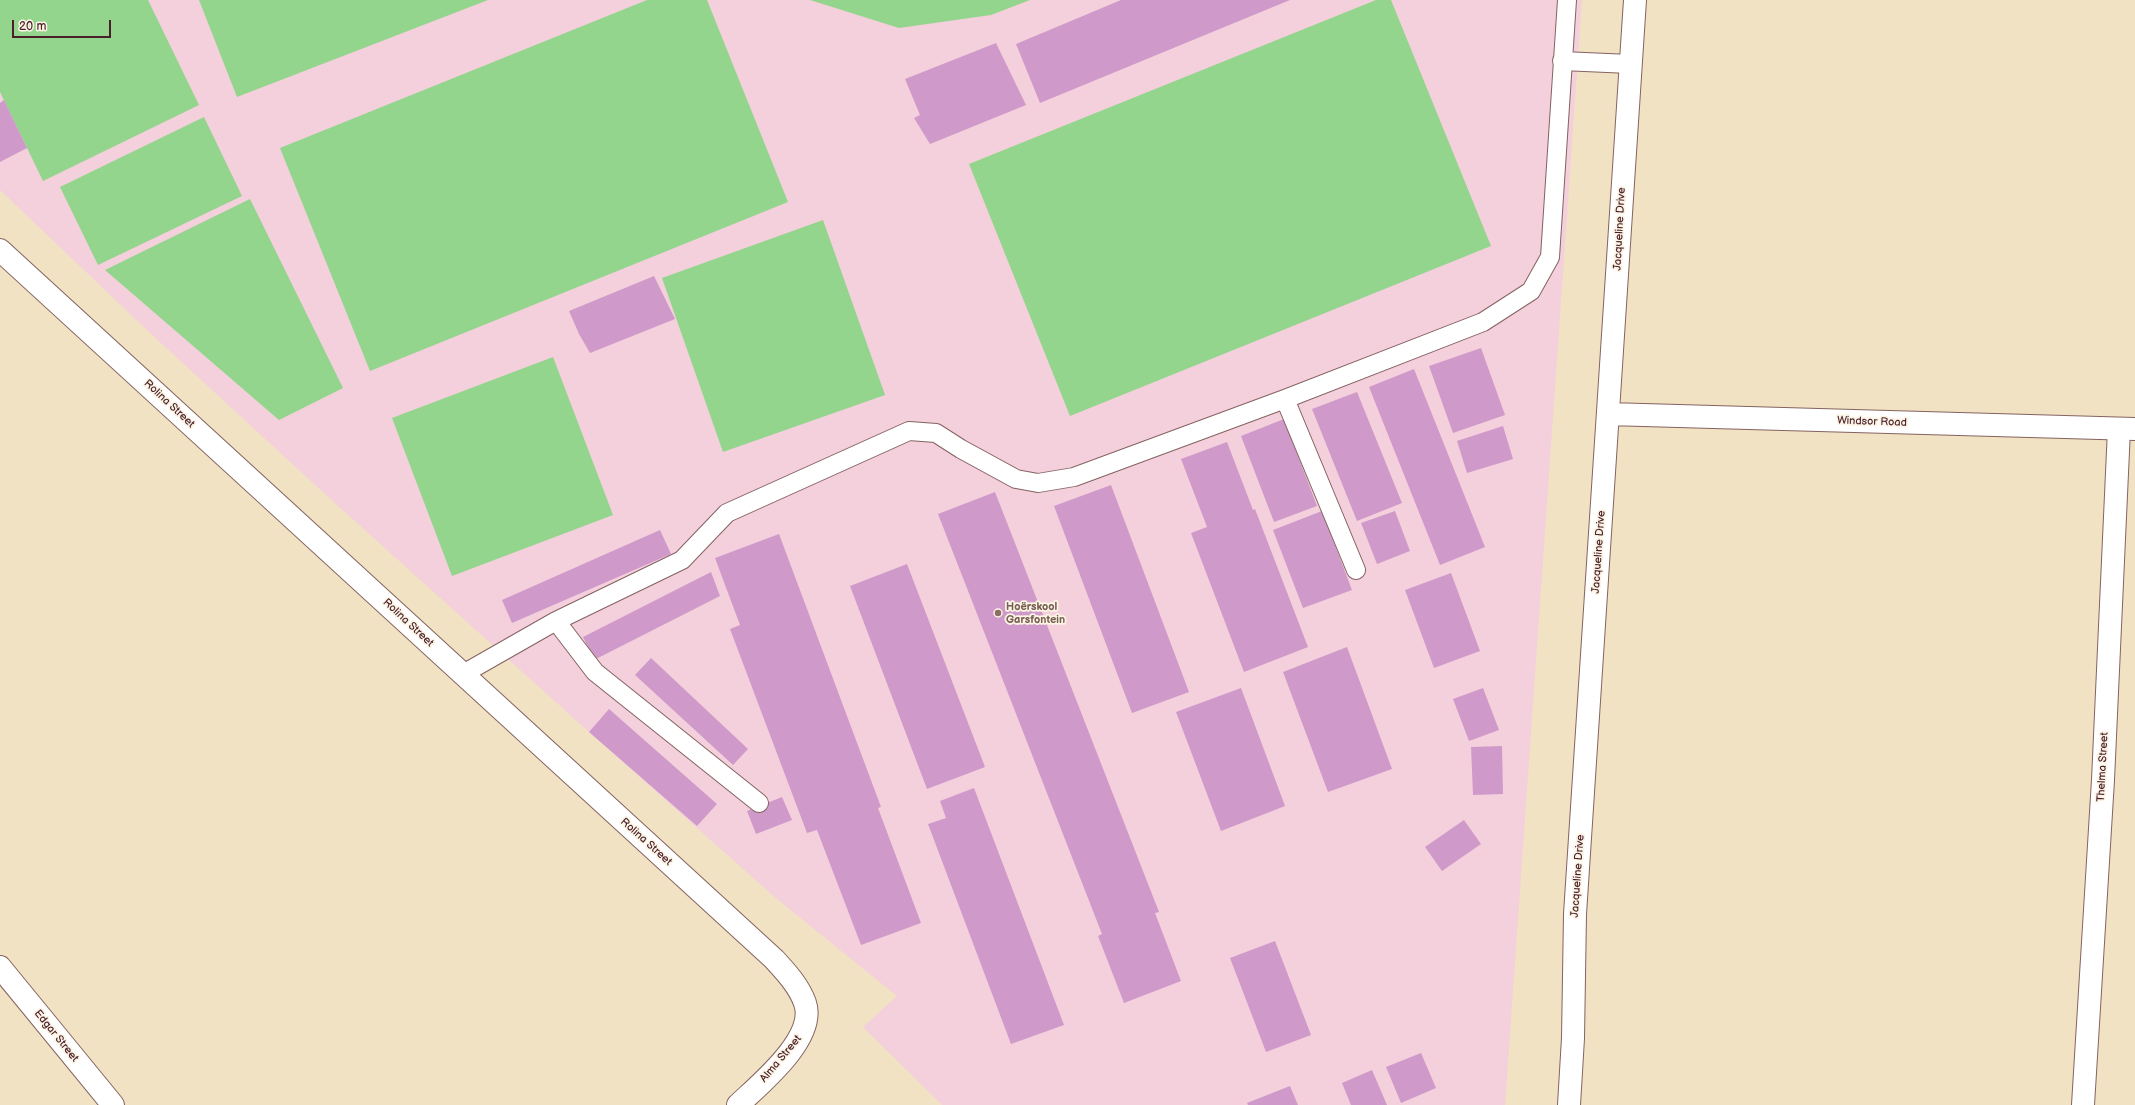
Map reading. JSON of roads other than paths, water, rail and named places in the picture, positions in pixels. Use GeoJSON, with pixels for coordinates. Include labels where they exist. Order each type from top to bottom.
{"type":"FeatureCollection","features":[{"type":"Feature","properties":{"kind":"street","name":"Jacqueline Drive"},"geometry":{"type":"LineString","coordinates":[[1569,1105],[1573,1038],[1575,914],[1635,0]]}},
{"type":"Feature","properties":{"kind":"street","name":"Rolina Street"},"geometry":{"type":"LineString","coordinates":[[0,250],[774,959],[791,978],[806,1004]]}},
{"type":"Feature","properties":{"kind":"street","name":"Windsor Road"},"geometry":{"type":"LineString","coordinates":[[1608,414],[2127,429]]}},
{"type":"Feature","properties":{"kind":"street","name":"Thelma Street"},"geometry":{"type":"LineString","coordinates":[[2083,1105],[2102,788],[2127,429]]}},
{"type":"Feature","properties":{"kind":"street","name":"Edgar Street"},"geometry":{"type":"LineString","coordinates":[[0,967],[113,1105]]}},
{"type":"Feature","properties":{"kind":"street","name":"Alma Street"},"geometry":{"type":"LineString","coordinates":[[738,1105],[770,1074],[802,1036],[806,1020],[806,1004]]}},
{"type":"Feature","properties":{"kind":"lane"},"geometry":{"type":"LineString","coordinates":[[463,674],[556,621],[682,560],[727,513],[909,431],[936,433],[961,449],[1016,479],[1038,482],[1074,477],[1285,399],[1483,322],[1531,291],[1550,257],[1567,0]]}},
{"type":"Feature","properties":{"kind":"lane"},"geometry":{"type":"LineString","coordinates":[[1562,61],[1630,64]]}},
{"type":"Feature","properties":{"kind":"lane"},"geometry":{"type":"LineString","coordinates":[[1285,399],[1356,570]]}},
{"type":"Feature","properties":{"kind":"lane"},"geometry":{"type":"LineString","coordinates":[[556,621],[595,672],[759,803]]}},
{"type":"Feature","properties":{"kind":"place","name":"Hoërskool Garsfontein"},"geometry":{"type":"Point","coordinates":[998,613]}}]}
